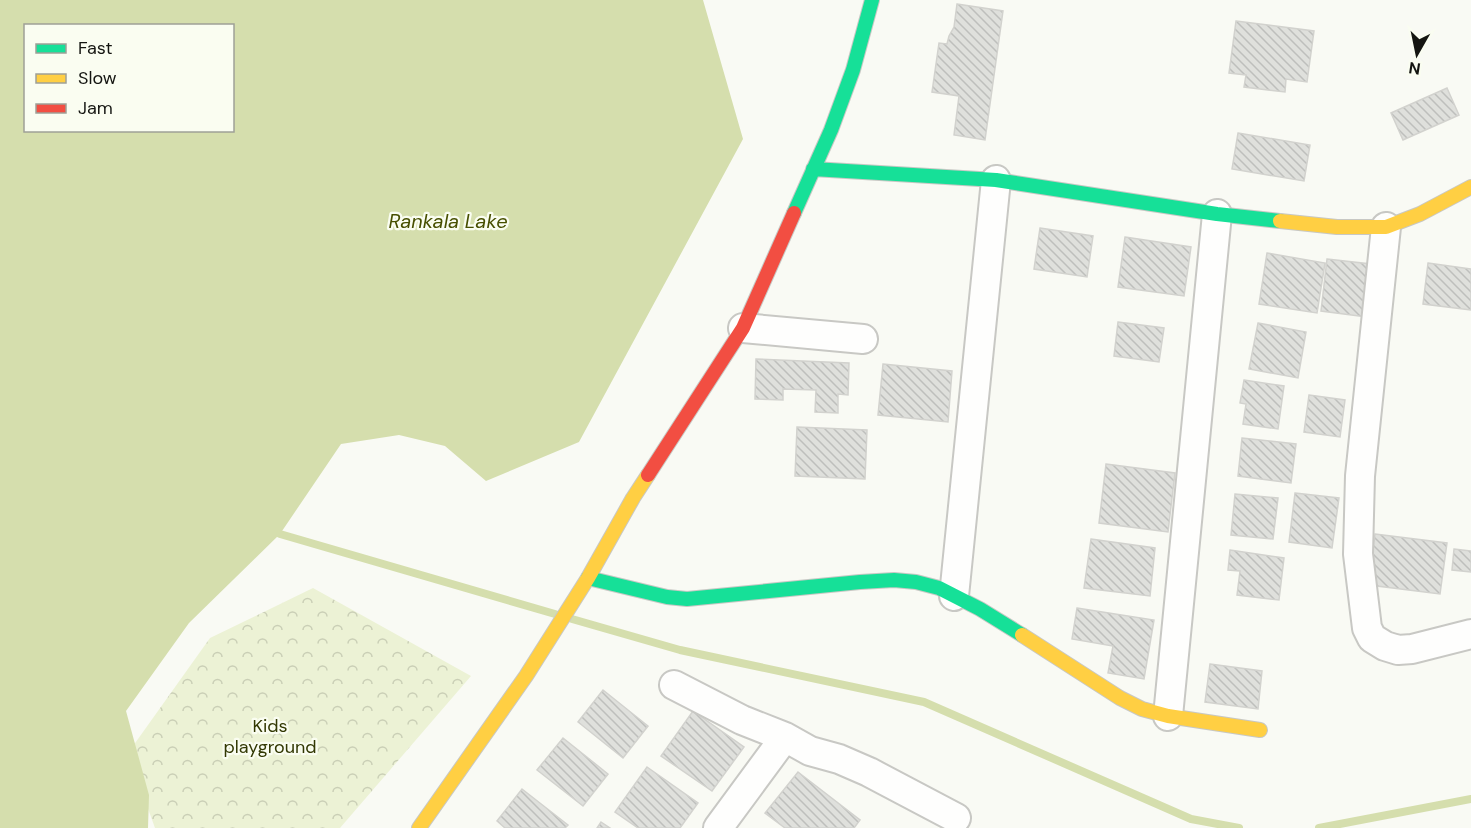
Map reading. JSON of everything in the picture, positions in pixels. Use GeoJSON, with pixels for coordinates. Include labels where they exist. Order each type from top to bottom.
{"type":"FeatureCollection","features":[{"type":"Feature","properties":{"kind":"street"},"geometry":{"type":"LineString","coordinates":[[419,828],[526,676],[588,578],[633,498],[743,328],[831,130],[852,70],[872,0]]}},
{"type":"Feature","properties":{"kind":"street"},"geometry":{"type":"LineString","coordinates":[[813,169],[996,180],[1217,214],[1337,227],[1386,227],[1420,214],[1471,187]]}},
{"type":"Feature","properties":{"kind":"street"},"geometry":{"type":"LineString","coordinates":[[954,596],[996,180]]}},
{"type":"Feature","properties":{"kind":"street"},"geometry":{"type":"LineString","coordinates":[[1168,716],[1217,214]]}},
{"type":"Feature","properties":{"kind":"street"},"geometry":{"type":"LineString","coordinates":[[1386,227],[1360,477],[1358,554],[1367,628],[1372,638],[1385,646],[1398,650],[1412,649],[1471,634]]}},
{"type":"Feature","properties":{"kind":"street"},"geometry":{"type":"LineString","coordinates":[[743,328],[863,339]]}},
{"type":"Feature","properties":{"kind":"street"},"geometry":{"type":"LineString","coordinates":[[588,578],[667,597],[687,599],[860,582],[894,580],[916,582],[939,588],[990,615],[1120,698],[1142,709],[1168,716],[1260,730]]}},
{"type":"Feature","properties":{"kind":"street"},"geometry":{"type":"LineString","coordinates":[[674,685],[810,751],[839,759],[869,772],[956,818]]}},
{"type":"Feature","properties":{"kind":"street"},"geometry":{"type":"LineString","coordinates":[[718,828],[785,737]]}},
{"type":"Feature","properties":{"kind":"green space","name":"Kids playground"},"geometry":{"type":"Polygon","coordinates":[[[313,588],[471,676],[340,828],[155,828],[128,753],[210,638],[313,588]]]}},
{"type":"Feature","properties":{"kind":"water","name":"Rankala Lake"},"geometry":{"type":"Polygon","coordinates":[[[0,0],[703,0],[743,139],[579,442],[486,481],[445,446],[399,435],[341,444],[280,534],[189,623],[126,711],[149,795],[148,828],[0,828],[0,0]]]}},
{"type":"Feature","properties":{"kind":"building"},"geometry":{"type":"Polygon","coordinates":[[[957,4],[1003,11],[985,140],[954,135],[959,96],[932,92],[939,43],[947,44],[954,27],[957,4]]]}},
{"type":"Feature","properties":{"kind":"building"},"geometry":{"type":"Polygon","coordinates":[[[1236,21],[1314,31],[1307,82],[1286,79],[1285,92],[1244,87],[1246,75],[1229,73],[1236,21]]]}},
{"type":"Feature","properties":{"kind":"building"},"geometry":{"type":"Polygon","coordinates":[[[1447,88],[1459,115],[1403,140],[1391,113],[1447,88]]]}},
{"type":"Feature","properties":{"kind":"building"},"geometry":{"type":"Polygon","coordinates":[[[1238,133],[1310,145],[1304,181],[1232,169],[1238,133]]]}},
{"type":"Feature","properties":{"kind":"building"},"geometry":{"type":"Polygon","coordinates":[[[1040,228],[1093,236],[1087,277],[1034,269],[1040,228]]]}},
{"type":"Feature","properties":{"kind":"building"},"geometry":{"type":"Polygon","coordinates":[[[1125,237],[1191,247],[1184,296],[1118,287],[1125,237]]]}},
{"type":"Feature","properties":{"kind":"building"},"geometry":{"type":"Polygon","coordinates":[[[1267,253],[1325,263],[1317,313],[1259,304],[1267,253]]]}},
{"type":"Feature","properties":{"kind":"building"},"geometry":{"type":"Polygon","coordinates":[[[1327,259],[1380,265],[1374,318],[1321,311],[1327,259]]]}},
{"type":"Feature","properties":{"kind":"building"},"geometry":{"type":"Polygon","coordinates":[[[1428,263],[1471,269],[1471,310],[1423,304],[1428,263]]]}},
{"type":"Feature","properties":{"kind":"building"},"geometry":{"type":"Polygon","coordinates":[[[1118,322],[1164,328],[1159,362],[1114,356],[1118,322]]]}},
{"type":"Feature","properties":{"kind":"building"},"geometry":{"type":"Polygon","coordinates":[[[1258,323],[1306,332],[1298,378],[1249,369],[1258,323]]]}},
{"type":"Feature","properties":{"kind":"building"},"geometry":{"type":"Polygon","coordinates":[[[756,359],[849,363],[848,395],[838,394],[838,413],[815,412],[816,390],[783,389],[783,400],[755,399],[756,359]]]}},
{"type":"Feature","properties":{"kind":"building"},"geometry":{"type":"Polygon","coordinates":[[[883,364],[952,371],[948,422],[878,415],[883,364]]]}},
{"type":"Feature","properties":{"kind":"building"},"geometry":{"type":"Polygon","coordinates":[[[1244,380],[1284,386],[1278,429],[1243,424],[1246,404],[1240,403],[1244,380]]]}},
{"type":"Feature","properties":{"kind":"building"},"geometry":{"type":"Polygon","coordinates":[[[1309,395],[1345,400],[1340,437],[1304,432],[1309,395]]]}},
{"type":"Feature","properties":{"kind":"building"},"geometry":{"type":"Polygon","coordinates":[[[797,427],[867,430],[865,479],[795,476],[797,427]]]}},
{"type":"Feature","properties":{"kind":"building"},"geometry":{"type":"Polygon","coordinates":[[[1242,438],[1296,444],[1291,483],[1238,476],[1242,438]]]}},
{"type":"Feature","properties":{"kind":"building"},"geometry":{"type":"Polygon","coordinates":[[[1106,464],[1175,473],[1168,532],[1099,523],[1106,464]]]}},
{"type":"Feature","properties":{"kind":"building"},"geometry":{"type":"Polygon","coordinates":[[[1295,493],[1339,498],[1332,548],[1289,542],[1295,493]]]}},
{"type":"Feature","properties":{"kind":"building"},"geometry":{"type":"Polygon","coordinates":[[[1235,494],[1278,498],[1273,539],[1231,535],[1235,494]]]}},
{"type":"Feature","properties":{"kind":"building"},"geometry":{"type":"Polygon","coordinates":[[[1375,534],[1447,543],[1440,594],[1369,585],[1375,534]]]}},
{"type":"Feature","properties":{"kind":"building"},"geometry":{"type":"Polygon","coordinates":[[[1091,539],[1155,548],[1150,596],[1084,588],[1091,539]]]}},
{"type":"Feature","properties":{"kind":"building"},"geometry":{"type":"Polygon","coordinates":[[[1454,549],[1471,551],[1471,572],[1452,570],[1454,549]]]}},
{"type":"Feature","properties":{"kind":"building"},"geometry":{"type":"Polygon","coordinates":[[[1230,550],[1284,558],[1279,600],[1237,595],[1240,571],[1228,570],[1230,550]]]}},
{"type":"Feature","properties":{"kind":"building"},"geometry":{"type":"Polygon","coordinates":[[[1077,608],[1154,620],[1144,679],[1108,673],[1113,646],[1072,639],[1077,608]]]}},
{"type":"Feature","properties":{"kind":"building"},"geometry":{"type":"Polygon","coordinates":[[[1210,664],[1262,671],[1258,709],[1205,702],[1210,664]]]}},
{"type":"Feature","properties":{"kind":"building"},"geometry":{"type":"Polygon","coordinates":[[[603,690],[648,726],[623,758],[578,722],[603,690]]]}},
{"type":"Feature","properties":{"kind":"building"},"geometry":{"type":"Polygon","coordinates":[[[693,711],[744,747],[712,791],[661,756],[693,711]]]}},
{"type":"Feature","properties":{"kind":"building"},"geometry":{"type":"Polygon","coordinates":[[[563,738],[608,774],[583,806],[537,770],[563,738]]]}},
{"type":"Feature","properties":{"kind":"building"},"geometry":{"type":"Polygon","coordinates":[[[647,767],[698,803],[680,828],[638,828],[615,812],[647,767]]]}},
{"type":"Feature","properties":{"kind":"building"},"geometry":{"type":"Polygon","coordinates":[[[798,772],[860,820],[854,828],[785,828],[765,813],[798,772]]]}},
{"type":"Feature","properties":{"kind":"building"},"geometry":{"type":"Polygon","coordinates":[[[522,789],[568,825],[565,828],[505,828],[497,821],[522,789]]]}},
{"type":"Feature","properties":{"kind":"building"},"geometry":{"type":"Polygon","coordinates":[[[601,822],[610,828],[597,828],[601,822]]]}},
{"type":"Feature","properties":{"kind":"waterway"},"geometry":{"type":"LineString","coordinates":[[280,534],[555,614]]}},
{"type":"Feature","properties":{"kind":"waterway"},"geometry":{"type":"LineString","coordinates":[[572,619],[680,650],[924,702],[1191,819],[1239,828]]}},
{"type":"Feature","properties":{"kind":"waterway"},"geometry":{"type":"LineString","coordinates":[[1319,828],[1471,799]]}},
{"type":"Feature","properties":{"kind":"traffic: fast"},"geometry":{"type":"LineString","coordinates":[[794,213],[831,130],[853,70],[872,0]]}},
{"type":"Feature","properties":{"kind":"traffic: fast"},"geometry":{"type":"LineString","coordinates":[[813,169],[996,180],[1217,214],[1280,221]]}},
{"type":"Feature","properties":{"kind":"traffic: fast"},"geometry":{"type":"LineString","coordinates":[[588,578],[667,597],[687,599],[860,582],[894,580],[916,582],[939,588],[980,609],[1022,635]]}},
{"type":"Feature","properties":{"kind":"traffic: slow"},"geometry":{"type":"LineString","coordinates":[[1280,221],[1337,227],[1386,227],[1420,214],[1471,187]]}},
{"type":"Feature","properties":{"kind":"traffic: slow"},"geometry":{"type":"LineString","coordinates":[[419,828],[526,676],[588,578],[648,475]]}},
{"type":"Feature","properties":{"kind":"traffic: slow"},"geometry":{"type":"LineString","coordinates":[[1022,635],[1120,698],[1142,709],[1168,716],[1260,730]]}},
{"type":"Feature","properties":{"kind":"traffic: jam"},"geometry":{"type":"LineString","coordinates":[[648,475],[743,328],[794,213]]}}]}
